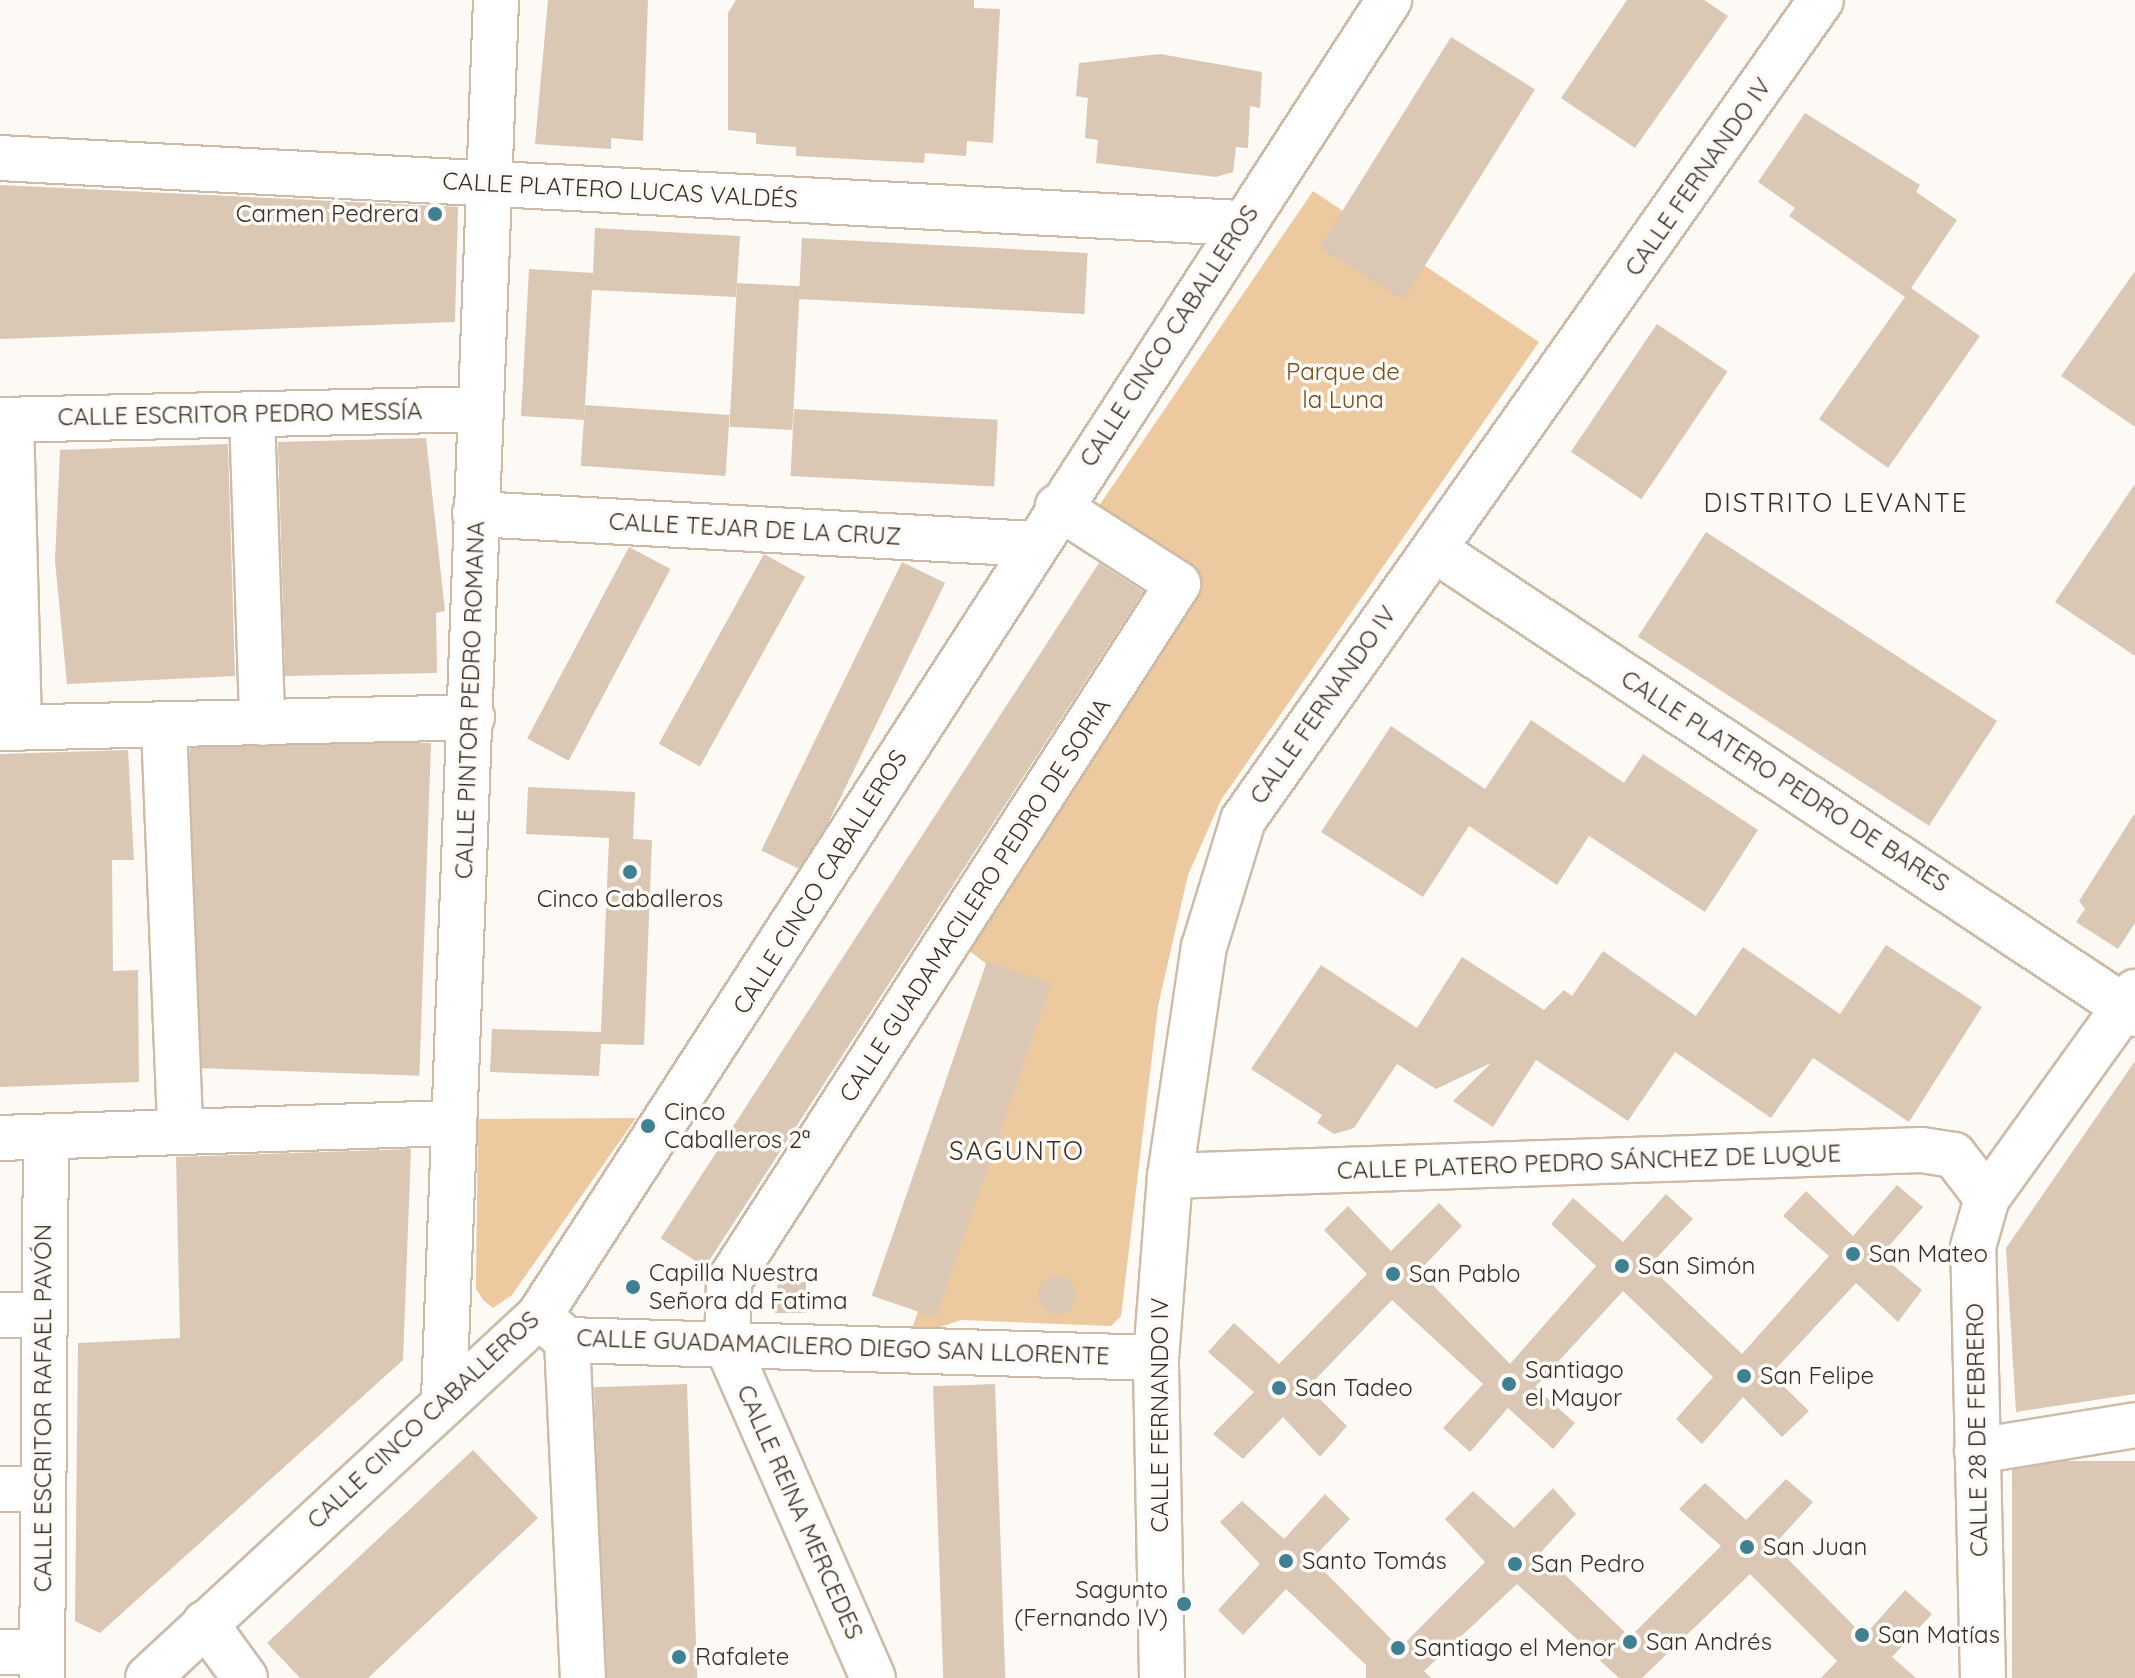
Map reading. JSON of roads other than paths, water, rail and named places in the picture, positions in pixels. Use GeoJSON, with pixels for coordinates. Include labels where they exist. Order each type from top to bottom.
{"type":"FeatureCollection","features":[{"type":"Feature","properties":{"kind":"street","name":"CALLE PINTOR PEDRO ROMANA"},"geometry":{"type":"LineString","coordinates":[[444,1399],[472,717],[475,514],[496,0]]}},
{"type":"Feature","properties":{"kind":"street","name":"CALLE CINCO CABALLEROS"},"geometry":{"type":"LineString","coordinates":[[148,1678],[444,1399],[553,1328],[1058,507],[1240,223],[1389,0]]}},
{"type":"Feature","properties":{"kind":"street","name":"CALLE FERNANDO IV"},"geometry":{"type":"LineString","coordinates":[[1162,1678],[1156,1358],[1170,1176],[1204,947],[1243,820],[1821,0]]}},
{"type":"Feature","properties":{"kind":"street","name":"CALLE PLATERO LUCAS VALDÉS"},"geometry":{"type":"LineString","coordinates":[[0,158],[1240,223]]}},
{"type":"Feature","properties":{"kind":"street","name":"CALLE ESCRITOR PEDRO MESSÍA"},"geometry":{"type":"LineString","coordinates":[[6,420],[479,409]]}},
{"type":"Feature","properties":{"kind":"street"},"geometry":{"type":"LineString","coordinates":[[252,414],[262,723]]}},
{"type":"Feature","properties":{"kind":"street"},"geometry":{"type":"LineString","coordinates":[[6,420],[10,728],[472,717]]}},
{"type":"Feature","properties":{"kind":"street","name":"CALLE GUADAMACILERO PEDRO DE SORIA"},"geometry":{"type":"LineString","coordinates":[[727,1346],[729,1281],[1178,584],[1058,507]]}},
{"type":"Feature","properties":{"kind":"street","name":"CALLE TEJAR DE LA CRUZ"},"geometry":{"type":"LineString","coordinates":[[475,514],[1035,544]]}},
{"type":"Feature","properties":{"kind":"street","name":"CALLE PLATERO PEDRO DE BARES"},"geometry":{"type":"LineString","coordinates":[[1435,550],[2132,1004]]}},
{"type":"Feature","properties":{"kind":"street"},"geometry":{"type":"LineString","coordinates":[[164,726],[180,1132]]}},
{"type":"Feature","properties":{"kind":"street","name":"CALLE 28 DE FEBRERO"},"geometry":{"type":"LineString","coordinates":[[1983,1678],[1973,1247],[1987,1198],[2132,1004]]}},
{"type":"Feature","properties":{"kind":"street"},"geometry":{"type":"LineString","coordinates":[[0,1138],[454,1123]]}},
{"type":"Feature","properties":{"kind":"street","name":"CALLE ESCRITOR RAFAEL PAVÓN"},"geometry":{"type":"LineString","coordinates":[[28,1661],[21,1489],[44,1315],[46,1137]]}},
{"type":"Feature","properties":{"kind":"street","name":"CALLE PLATERO PEDRO SÁNCHEZ DE LUQUE"},"geometry":{"type":"LineString","coordinates":[[1170,1176],[1922,1150],[1954,1155],[1987,1198]]}},
{"type":"Feature","properties":{"kind":"street"},"geometry":{"type":"LineString","coordinates":[[0,1315],[44,1315]]}},
{"type":"Feature","properties":{"kind":"street"},"geometry":{"type":"LineString","coordinates":[[553,1328],[583,1678]]}},
{"type":"Feature","properties":{"kind":"street","name":"CALLE GUADAMACILERO DIEGO SAN LLORENTE"},"geometry":{"type":"LineString","coordinates":[[553,1328],[727,1346],[1156,1358]]}},
{"type":"Feature","properties":{"kind":"street","name":"CALLE REINA MERCEDES"},"geometry":{"type":"LineString","coordinates":[[727,1346],[873,1678]]}},
{"type":"Feature","properties":{"kind":"street"},"geometry":{"type":"LineString","coordinates":[[1977,1451],[2135,1425]]}},
{"type":"Feature","properties":{"kind":"street"},"geometry":{"type":"LineString","coordinates":[[205,1623],[245,1678]]}},
{"type":"Feature","properties":{"kind":"place","name":"Carmen Pedrera"},"geometry":{"type":"Point","coordinates":[435,214]}},
{"type":"Feature","properties":{"kind":"place","name":"Cinco Caballeros"},"geometry":{"type":"Point","coordinates":[630,872]}},
{"type":"Feature","properties":{"kind":"place","name":"Cinco Caballeros 2ª"},"geometry":{"type":"Point","coordinates":[648,1126]}},
{"type":"Feature","properties":{"kind":"place","name":"San Mateo"},"geometry":{"type":"Point","coordinates":[1853,1254]}},
{"type":"Feature","properties":{"kind":"place","name":"San Simón"},"geometry":{"type":"Point","coordinates":[1622,1266]}},
{"type":"Feature","properties":{"kind":"place","name":"San Pablo"},"geometry":{"type":"Point","coordinates":[1393,1274]}},
{"type":"Feature","properties":{"kind":"place","name":"Capilla Nuestra Señora dd Fatima"},"geometry":{"type":"Point","coordinates":[633,1287]}},
{"type":"Feature","properties":{"kind":"place","name":"San Felipe"},"geometry":{"type":"Point","coordinates":[1744,1376]}},
{"type":"Feature","properties":{"kind":"place","name":"Santiago el Mayor"},"geometry":{"type":"Point","coordinates":[1509,1384]}},
{"type":"Feature","properties":{"kind":"place","name":"San Tadeo"},"geometry":{"type":"Point","coordinates":[1279,1388]}},
{"type":"Feature","properties":{"kind":"place","name":"San Juan"},"geometry":{"type":"Point","coordinates":[1747,1547]}},
{"type":"Feature","properties":{"kind":"place","name":"Santo Tomás"},"geometry":{"type":"Point","coordinates":[1286,1561]}},
{"type":"Feature","properties":{"kind":"place","name":"San Pedro"},"geometry":{"type":"Point","coordinates":[1515,1564]}},
{"type":"Feature","properties":{"kind":"place","name":"Sagunto (Fernando IV)"},"geometry":{"type":"Point","coordinates":[1184,1604]}},
{"type":"Feature","properties":{"kind":"place","name":"San Matías"},"geometry":{"type":"Point","coordinates":[1862,1635]}},
{"type":"Feature","properties":{"kind":"place","name":"San Andrés"},"geometry":{"type":"Point","coordinates":[1630,1642]}},
{"type":"Feature","properties":{"kind":"place","name":"Santiago el Menor"},"geometry":{"type":"Point","coordinates":[1398,1648]}},
{"type":"Feature","properties":{"kind":"place","name":"Rafalete"},"geometry":{"type":"Point","coordinates":[679,1657]}},
{"type":"Feature","properties":{"kind":"district","name":"DISTRITO LEVANTE"},"geometry":{"type":"Point","coordinates":[1836,503]}},
{"type":"Feature","properties":{"kind":"district","name":"SAGUNTO"},"geometry":{"type":"Point","coordinates":[1017,1151]}},
{"type":"Feature","properties":{"kind":"park label","name":"Parque de la Luna"},"geometry":{"type":"Point","coordinates":[1343,386]}}]}
